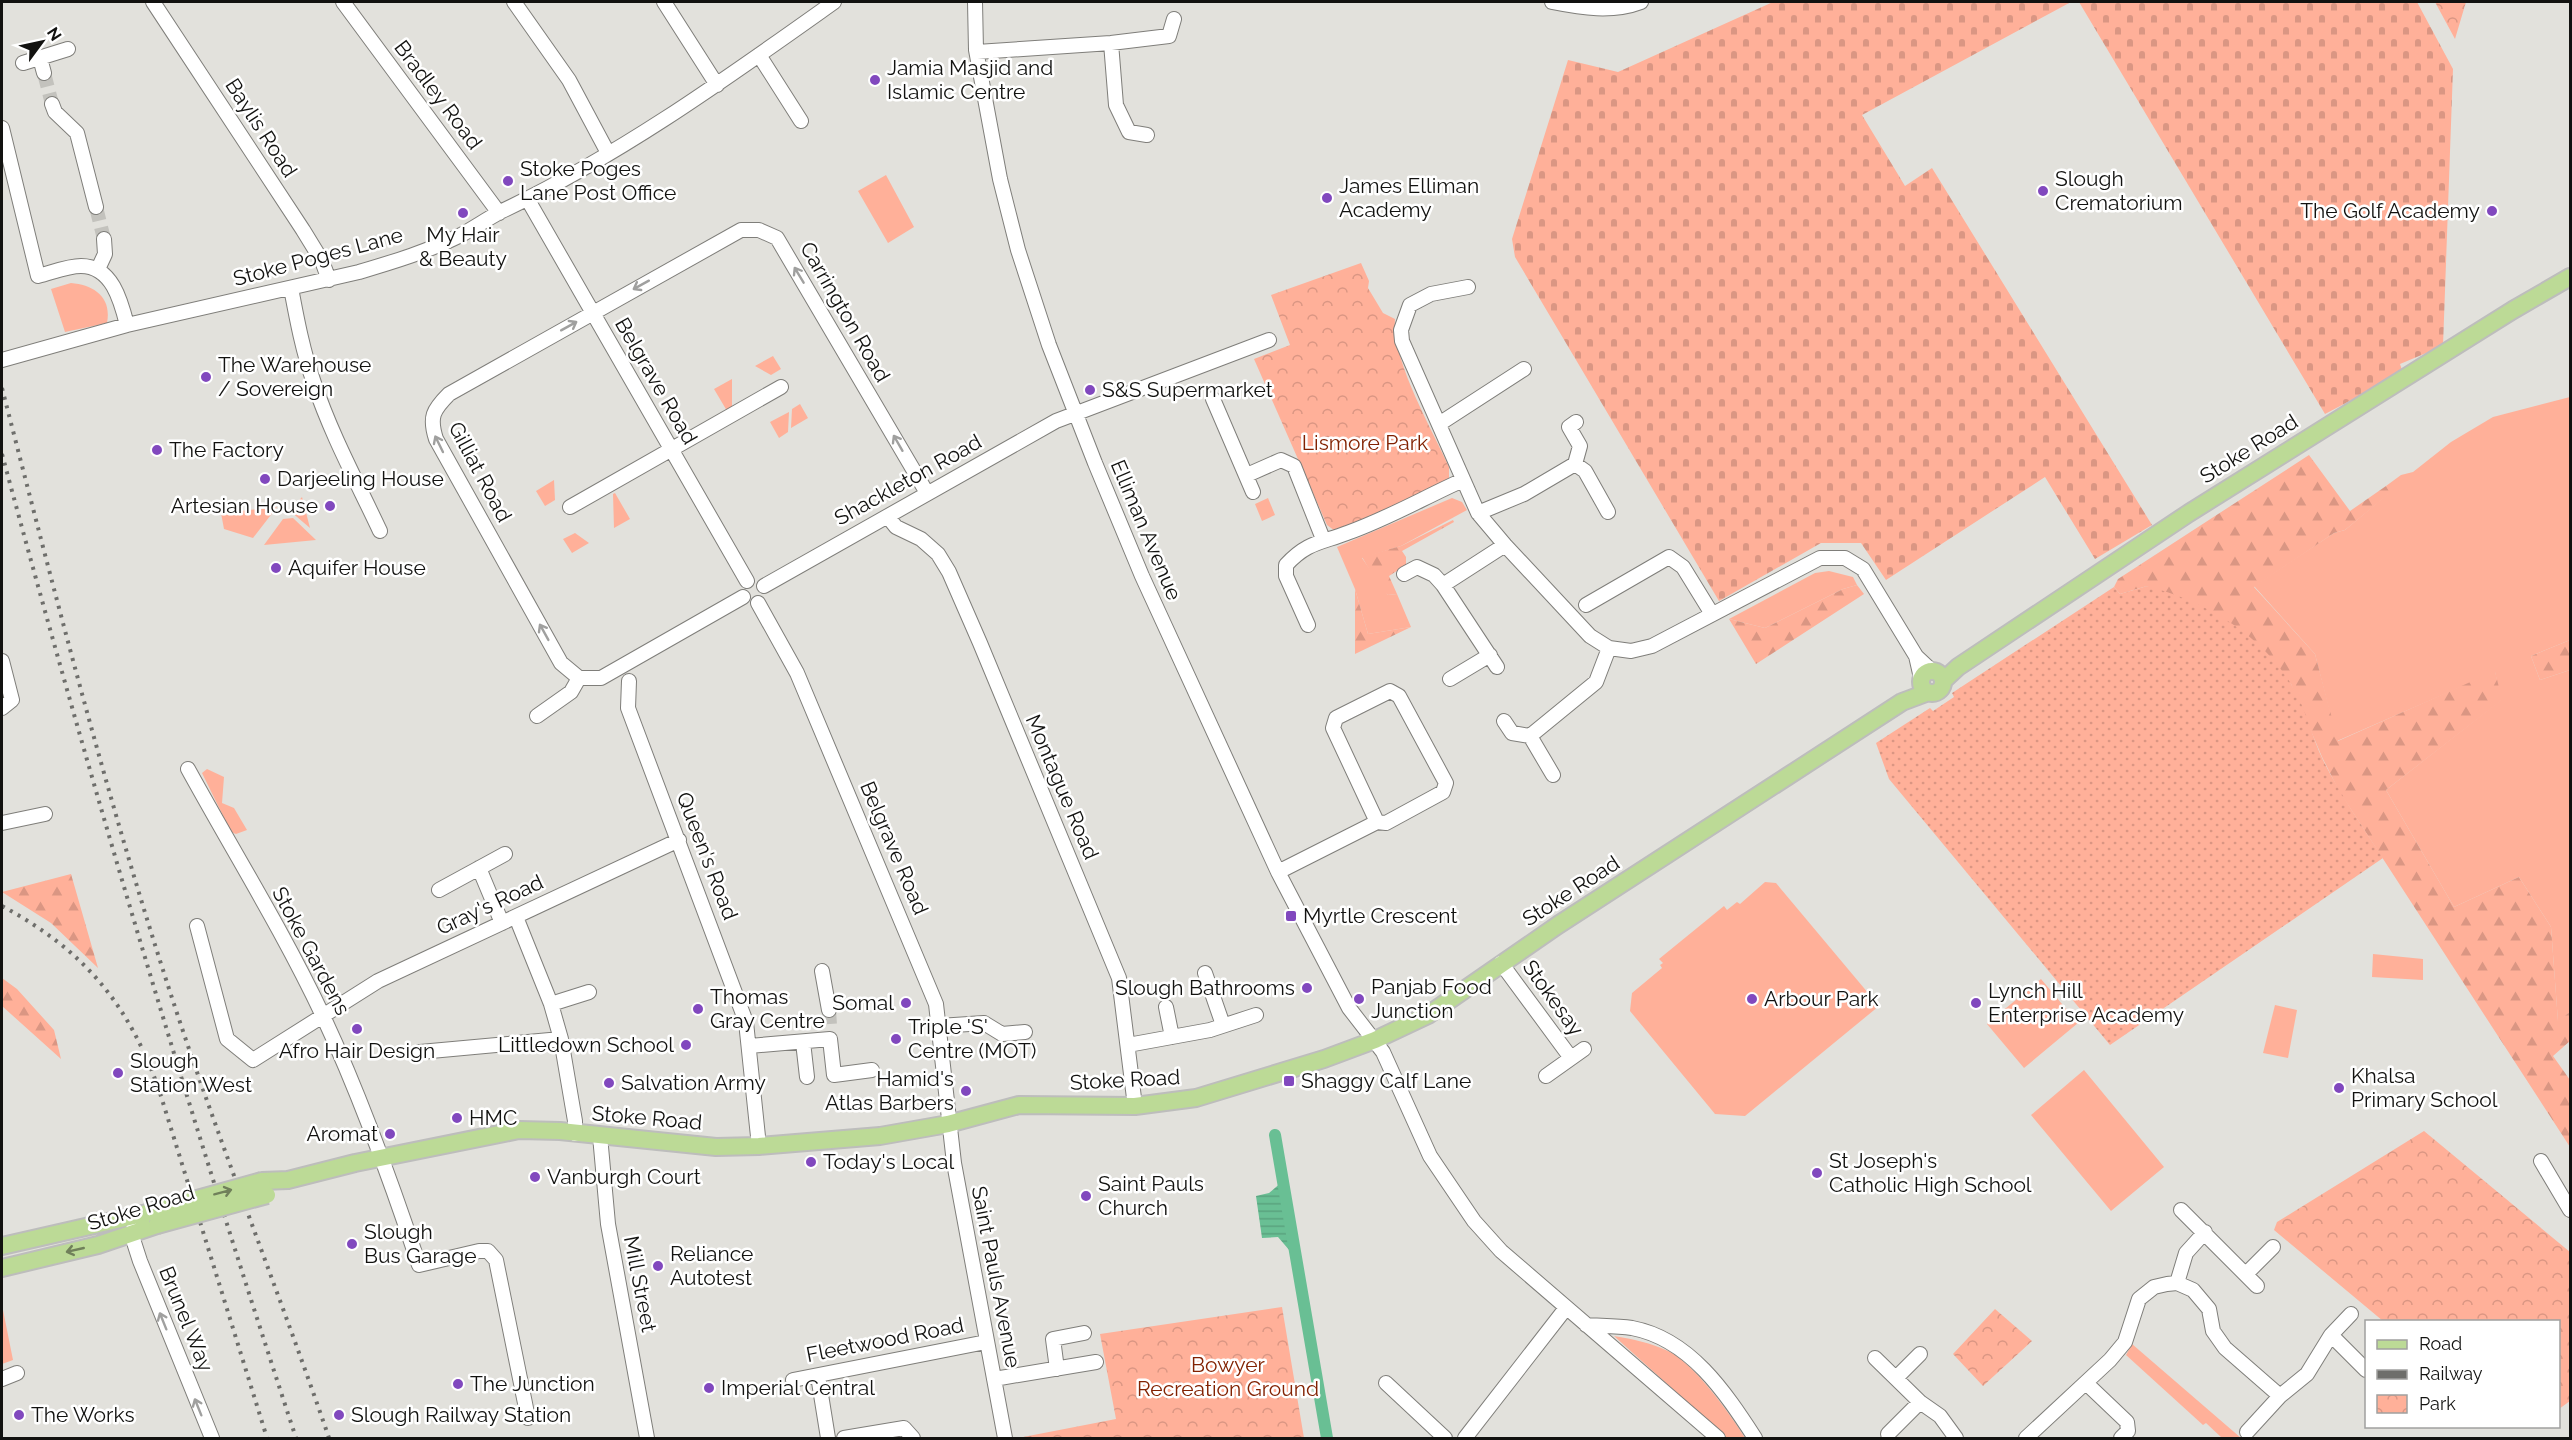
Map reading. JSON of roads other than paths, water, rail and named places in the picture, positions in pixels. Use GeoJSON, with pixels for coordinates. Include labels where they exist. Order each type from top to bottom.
{"type":"FeatureCollection","features":[{"type":"Feature","properties":{"kind":"main road","name":"Stoke Road"},"geometry":{"type":"LineString","coordinates":[[2,1246],[148,1218],[288,1180],[519,1130],[716,1147],[759,1146],[880,1136],[948,1124],[1019,1105],[1135,1106],[1196,1098],[1324,1059],[1375,1040],[1428,1015],[1502,963],[1902,702],[1930,680],[1958,667],[2189,513],[2513,310],[2571,277]]}},
{"type":"Feature","properties":{"kind":"main road","name":"Stoke Road"},"geometry":{"type":"LineString","coordinates":[[2,1268],[98,1245],[131,1233],[148,1218]]}},
{"type":"Feature","properties":{"kind":"street","name":"Baylis Road"},"geometry":{"type":"LineString","coordinates":[[153,2],[303,230],[322,261],[329,280]]}},
{"type":"Feature","properties":{"kind":"street","name":"Bradley Road"},"geometry":{"type":"LineString","coordinates":[[342,2],[499,213]]}},
{"type":"Feature","properties":{"kind":"street"},"geometry":{"type":"LineString","coordinates":[[514,2],[569,80],[608,153]]}},
{"type":"Feature","properties":{"kind":"street"},"geometry":{"type":"LineString","coordinates":[[664,2],[717,85]]}},
{"type":"Feature","properties":{"kind":"street","name":"Stoke Poges Lane"},"geometry":{"type":"LineString","coordinates":[[2,360],[127,325],[329,280],[407,256],[460,235],[528,200],[608,153],[717,85],[834,2]]}},
{"type":"Feature","properties":{"kind":"street","name":"Elliman Avenue"},"geometry":{"type":"LineString","coordinates":[[975,2],[977,52],[1000,179],[1018,250],[1048,345],[1142,576],[1278,872],[1349,1008],[1375,1040]]}},
{"type":"Feature","properties":{"kind":"street"},"geometry":{"type":"LineString","coordinates":[[1552,2],[1600,9],[1625,8],[1641,2]]}},
{"type":"Feature","properties":{"kind":"street"},"geometry":{"type":"LineString","coordinates":[[977,52],[1111,43],[1168,36],[1174,19]]}},
{"type":"Feature","properties":{"kind":"street"},"geometry":{"type":"LineString","coordinates":[[1111,43],[1116,105],[1129,132],[1147,135]]}},
{"type":"Feature","properties":{"kind":"street"},"geometry":{"type":"LineString","coordinates":[[23,63],[68,50]]}},
{"type":"Feature","properties":{"kind":"street"},"geometry":{"type":"LineString","coordinates":[[759,55],[801,121]]}},
{"type":"Feature","properties":{"kind":"street"},"geometry":{"type":"LineString","coordinates":[[40,58],[44,73]]}},
{"type":"Feature","properties":{"kind":"street"},"geometry":{"type":"LineString","coordinates":[[52,104],[55,112],[77,133],[96,207]]}},
{"type":"Feature","properties":{"kind":"street"},"geometry":{"type":"LineString","coordinates":[[2,128],[38,276],[80,266],[98,270],[115,286],[127,325]]}},
{"type":"Feature","properties":{"kind":"street","name":"Belgrave Road"},"geometry":{"type":"LineString","coordinates":[[528,200],[747,582]]}},
{"type":"Feature","properties":{"kind":"street","name":"Carrington Road"},"geometry":{"type":"LineString","coordinates":[[593,312],[741,230],[759,230],[777,238],[927,494]]}},
{"type":"Feature","properties":{"kind":"street"},"geometry":{"type":"LineString","coordinates":[[98,270],[105,254],[104,238]]}},
{"type":"Feature","properties":{"kind":"street"},"geometry":{"type":"LineString","coordinates":[[1468,287],[1431,294],[1410,305],[1401,330],[1402,341],[1478,513],[1590,636],[1610,648],[1630,651],[1652,646],[1820,558],[1845,558],[1863,568],[1930,680]]}},
{"type":"Feature","properties":{"kind":"street"},"geometry":{"type":"LineString","coordinates":[[291,288],[302,342],[332,432],[380,531]]}},
{"type":"Feature","properties":{"kind":"street","name":"Gilliat Road"},"geometry":{"type":"LineString","coordinates":[[579,678],[561,663],[436,439],[431,424],[436,407],[449,394],[593,312]]}},
{"type":"Feature","properties":{"kind":"street","name":"Shackleton Road"},"geometry":{"type":"LineString","coordinates":[[764,586],[1074,412],[1269,340]]}},
{"type":"Feature","properties":{"kind":"street"},"geometry":{"type":"LineString","coordinates":[[1439,424],[1524,369]]}},
{"type":"Feature","properties":{"kind":"street"},"geometry":{"type":"LineString","coordinates":[[570,507],[781,387]]}},
{"type":"Feature","properties":{"kind":"street"},"geometry":{"type":"LineString","coordinates":[[1213,399],[1253,492]]}},
{"type":"Feature","properties":{"kind":"street"},"geometry":{"type":"LineString","coordinates":[[1478,513],[1524,494],[1575,464],[1580,446],[1569,427],[1576,422]]}},
{"type":"Feature","properties":{"kind":"street"},"geometry":{"type":"LineString","coordinates":[[1247,475],[1281,460],[1293,466],[1323,539]]}},
{"type":"Feature","properties":{"kind":"street"},"geometry":{"type":"LineString","coordinates":[[1575,464],[1586,471],[1608,512]]}},
{"type":"Feature","properties":{"kind":"street"},"geometry":{"type":"LineString","coordinates":[[1308,625],[1286,576],[1286,565],[1296,554],[1323,539],[1347,534],[1463,480]]}},
{"type":"Feature","properties":{"kind":"street","name":"Montague Road"},"geometry":{"type":"LineString","coordinates":[[888,517],[896,527],[921,539],[938,554],[949,572],[1116,970],[1135,1106]]}},
{"type":"Feature","properties":{"kind":"street"},"geometry":{"type":"LineString","coordinates":[[1443,585],[1505,545]]}},
{"type":"Feature","properties":{"kind":"street"},"geometry":{"type":"LineString","coordinates":[[1586,605],[1669,556],[1683,567],[1712,614]]}},
{"type":"Feature","properties":{"kind":"street"},"geometry":{"type":"LineString","coordinates":[[1404,574],[1417,567],[1434,575],[1493,661],[1450,679]]}},
{"type":"Feature","properties":{"kind":"street"},"geometry":{"type":"LineString","coordinates":[[758,580],[764,586],[765,594],[758,603],[747,602],[743,597],[741,591],[747,582],[758,580]]}},
{"type":"Feature","properties":{"kind":"street"},"geometry":{"type":"LineString","coordinates":[[537,716],[571,692],[579,678],[601,678],[743,597]]}},
{"type":"Feature","properties":{"kind":"street","name":"Belgrave Road"},"geometry":{"type":"LineString","coordinates":[[758,603],[797,673],[930,988],[939,1026],[948,1124]]}},
{"type":"Feature","properties":{"kind":"street"},"geometry":{"type":"LineString","coordinates":[[1504,721],[1512,733],[1530,736],[1596,682],[1610,648]]}},
{"type":"Feature","properties":{"kind":"street"},"geometry":{"type":"LineString","coordinates":[[2,661],[12,700],[2,708]]}},
{"type":"Feature","properties":{"kind":"street","name":"Queen's Road"},"geometry":{"type":"LineString","coordinates":[[629,681],[628,708],[746,1022],[759,1146]]}},
{"type":"Feature","properties":{"kind":"street"},"geometry":{"type":"LineString","coordinates":[[1278,872],[1377,822],[1386,823],[1443,792],[1446,783],[1399,696],[1390,691],[1336,717],[1333,728],[1377,822]]}},
{"type":"Feature","properties":{"kind":"street"},"geometry":{"type":"LineString","coordinates":[[1530,736],[1553,775]]}},
{"type":"Feature","properties":{"kind":"street","name":"Stoke Gardens"},"geometry":{"type":"LineString","coordinates":[[188,769],[292,956],[322,1015],[353,1083],[419,1265],[479,1251],[488,1251],[496,1260],[528,1418]]}},
{"type":"Feature","properties":{"kind":"street"},"geometry":{"type":"LineString","coordinates":[[2,823],[45,814]]}},
{"type":"Feature","properties":{"kind":"street","name":"Gray's Road"},"geometry":{"type":"LineString","coordinates":[[197,926],[227,1039],[253,1060],[378,981],[679,840]]}},
{"type":"Feature","properties":{"kind":"street"},"geometry":{"type":"LineString","coordinates":[[439,890],[505,854]]}},
{"type":"Feature","properties":{"kind":"street"},"geometry":{"type":"LineString","coordinates":[[479,868],[502,922]]}},
{"type":"Feature","properties":{"kind":"street"},"geometry":{"type":"LineString","coordinates":[[516,916],[551,1004],[561,1039],[575,1121],[574,1134]]}},
{"type":"Feature","properties":{"kind":"street","name":"Stokesay"},"geometry":{"type":"LineString","coordinates":[[1502,963],[1571,1058]]}},
{"type":"Feature","properties":{"kind":"street"},"geometry":{"type":"LineString","coordinates":[[822,971],[828,1010]]}},
{"type":"Feature","properties":{"kind":"street"},"geometry":{"type":"LineString","coordinates":[[1205,973],[1223,1026]]}},
{"type":"Feature","properties":{"kind":"street"},"geometry":{"type":"LineString","coordinates":[[551,1004],[589,992]]}},
{"type":"Feature","properties":{"kind":"street"},"geometry":{"type":"LineString","coordinates":[[1166,1007],[1172,1037]]}},
{"type":"Feature","properties":{"kind":"street"},"geometry":{"type":"LineString","coordinates":[[1128,1046],[1223,1026],[1256,1015]]}},
{"type":"Feature","properties":{"kind":"street"},"geometry":{"type":"LineString","coordinates":[[939,1026],[984,1023],[1002,1035],[1025,1032]]}},
{"type":"Feature","properties":{"kind":"street"},"geometry":{"type":"LineString","coordinates":[[749,1046],[802,1042],[830,1032],[834,1075],[872,1070]]}},
{"type":"Feature","properties":{"kind":"street"},"geometry":{"type":"LineString","coordinates":[[420,1052],[561,1039]]}},
{"type":"Feature","properties":{"kind":"street"},"geometry":{"type":"LineString","coordinates":[[1375,1040],[1392,1070],[1430,1156],[1474,1221],[1501,1251],[1718,1438]]}},
{"type":"Feature","properties":{"kind":"street"},"geometry":{"type":"LineString","coordinates":[[802,1042],[807,1077]]}},
{"type":"Feature","properties":{"kind":"street","name":"Stokesay"},"geometry":{"type":"LineString","coordinates":[[1546,1076],[1584,1049]]}},
{"type":"Feature","properties":{"kind":"street","name":"Saint Pauls Avenue"},"geometry":{"type":"LineString","coordinates":[[948,1124],[1005,1438]]}},
{"type":"Feature","properties":{"kind":"street","name":"Mill Street"},"geometry":{"type":"LineString","coordinates":[[600,1136],[608,1224],[647,1438]]}},
{"type":"Feature","properties":{"kind":"street"},"geometry":{"type":"LineString","coordinates":[[2541,1161],[2571,1210]]}},
{"type":"Feature","properties":{"kind":"street"},"geometry":{"type":"LineString","coordinates":[[2181,1210],[2257,1286]]}},
{"type":"Feature","properties":{"kind":"street"},"geometry":{"type":"LineString","coordinates":[[2177,1283],[2186,1253],[2205,1232]]}},
{"type":"Feature","properties":{"kind":"street","name":"Brunel Way"},"geometry":{"type":"LineString","coordinates":[[131,1233],[155,1301],[212,1438]]}},
{"type":"Feature","properties":{"kind":"street"},"geometry":{"type":"LineString","coordinates":[[2246,1274],[2273,1247]]}},
{"type":"Feature","properties":{"kind":"street"},"geometry":{"type":"LineString","coordinates":[[2026,1438],[2110,1360],[2125,1342],[2139,1299],[2154,1287],[2177,1283],[2193,1290],[2209,1309],[2213,1331],[2225,1348],[2280,1396]]}},
{"type":"Feature","properties":{"kind":"street"},"geometry":{"type":"LineString","coordinates":[[1465,1438],[1566,1308]]}},
{"type":"Feature","properties":{"kind":"street"},"geometry":{"type":"LineString","coordinates":[[2247,1432],[2280,1396],[2307,1374],[2331,1335],[2351,1314]]}},
{"type":"Feature","properties":{"kind":"street"},"geometry":{"type":"LineString","coordinates":[[1586,1325],[1632,1328],[1671,1343],[1698,1363],[1718,1386],[1755,1438]]}},
{"type":"Feature","properties":{"kind":"street"},"geometry":{"type":"LineString","coordinates":[[1057,1369],[1053,1339],[1084,1333]]}},
{"type":"Feature","properties":{"kind":"street"},"geometry":{"type":"LineString","coordinates":[[2331,1335],[2365,1368]]}},
{"type":"Feature","properties":{"kind":"street","name":"Fleetwood Road"},"geometry":{"type":"LineString","coordinates":[[793,1380],[986,1342]]}},
{"type":"Feature","properties":{"kind":"street"},"geometry":{"type":"LineString","coordinates":[[1896,1378],[1920,1354]]}},
{"type":"Feature","properties":{"kind":"street"},"geometry":{"type":"LineString","coordinates":[[1875,1358],[1920,1402],[1940,1416],[1956,1438]]}},
{"type":"Feature","properties":{"kind":"street"},"geometry":{"type":"LineString","coordinates":[[994,1379],[1096,1362]]}},
{"type":"Feature","properties":{"kind":"street"},"geometry":{"type":"LineString","coordinates":[[2,1379],[17,1373]]}},
{"type":"Feature","properties":{"kind":"street"},"geometry":{"type":"LineString","coordinates":[[818,1376],[828,1438]]}},
{"type":"Feature","properties":{"kind":"street"},"geometry":{"type":"LineString","coordinates":[[1386,1383],[1445,1438]]}},
{"type":"Feature","properties":{"kind":"street"},"geometry":{"type":"LineString","coordinates":[[2086,1383],[2127,1422],[2128,1431],[2121,1438]]}},
{"type":"Feature","properties":{"kind":"street"},"geometry":{"type":"LineString","coordinates":[[1888,1434],[1920,1402]]}},
{"type":"Feature","properties":{"kind":"street"},"geometry":{"type":"LineString","coordinates":[[844,1438],[904,1428],[913,1438]]}},
{"type":"Feature","properties":{"kind":"waterway"},"geometry":{"type":"LineString","coordinates":[[1275,1135],[1327,1438]]}},
{"type":"Feature","properties":{"kind":"tunnel"},"geometry":{"type":"LineString","coordinates":[[44,73],[52,104]]}},
{"type":"Feature","properties":{"kind":"tunnel"},"geometry":{"type":"LineString","coordinates":[[96,207],[104,239]]}},
{"type":"Feature","properties":{"kind":"tunnel"},"geometry":{"type":"LineString","coordinates":[[829,1010],[830,1025]]}},
{"type":"Feature","properties":{"kind":"railway"},"geometry":{"type":"LineString","coordinates":[[2,388],[83,696],[149,925],[211,1111],[329,1438]]}},
{"type":"Feature","properties":{"kind":"railway"},"geometry":{"type":"LineString","coordinates":[[2,454],[70,702],[142,948],[217,1194],[296,1438]]}},
{"type":"Feature","properties":{"kind":"railway"},"geometry":{"type":"LineString","coordinates":[[2,906],[57,941],[80,961],[100,983],[134,1033],[160,1093],[267,1438]]}},
{"type":"Feature","properties":{"kind":"place","name":"Jamia Masjid and Islamic Centre"},"geometry":{"type":"Point","coordinates":[875,80]}},
{"type":"Feature","properties":{"kind":"place","name":"Stoke Poges Lane Post Office"},"geometry":{"type":"Point","coordinates":[508,181]}},
{"type":"Feature","properties":{"kind":"place","name":"Slough Crematorium"},"geometry":{"type":"Point","coordinates":[2043,191]}},
{"type":"Feature","properties":{"kind":"place","name":"James Elliman Academy"},"geometry":{"type":"Point","coordinates":[1327,198]}},
{"type":"Feature","properties":{"kind":"place","name":"The Golf Academy"},"geometry":{"type":"Point","coordinates":[2492,211]}},
{"type":"Feature","properties":{"kind":"place","name":"My Hair & Beauty"},"geometry":{"type":"Point","coordinates":[463,213]}},
{"type":"Feature","properties":{"kind":"place","name":"The Warehouse / Sovereign"},"geometry":{"type":"Point","coordinates":[206,377]}},
{"type":"Feature","properties":{"kind":"place","name":"S&S Supermarket"},"geometry":{"type":"Point","coordinates":[1090,390]}},
{"type":"Feature","properties":{"kind":"place","name":"The Factory"},"geometry":{"type":"Point","coordinates":[157,450]}},
{"type":"Feature","properties":{"kind":"place","name":"Darjeeling House"},"geometry":{"type":"Point","coordinates":[265,479]}},
{"type":"Feature","properties":{"kind":"place","name":"Artesian House"},"geometry":{"type":"Point","coordinates":[330,506]}},
{"type":"Feature","properties":{"kind":"place","name":"Aquifer House"},"geometry":{"type":"Point","coordinates":[276,568]}},
{"type":"Feature","properties":{"kind":"place","name":"Myrtle Crescent"},"geometry":{"type":"Point","coordinates":[1291,916]}},
{"type":"Feature","properties":{"kind":"place","name":"Slough Bathrooms"},"geometry":{"type":"Point","coordinates":[1307,988]}},
{"type":"Feature","properties":{"kind":"place","name":"Panjab Food Junction"},"geometry":{"type":"Point","coordinates":[1359,999]}},
{"type":"Feature","properties":{"kind":"place","name":"Arbour Park"},"geometry":{"type":"Point","coordinates":[1752,999]}},
{"type":"Feature","properties":{"kind":"place","name":"Somal"},"geometry":{"type":"Point","coordinates":[906,1003]}},
{"type":"Feature","properties":{"kind":"place","name":"Lynch Hill Enterprise Academy"},"geometry":{"type":"Point","coordinates":[1976,1003]}},
{"type":"Feature","properties":{"kind":"place","name":"Thomas Gray Centre"},"geometry":{"type":"Point","coordinates":[698,1009]}},
{"type":"Feature","properties":{"kind":"place","name":"Afro Hair Design"},"geometry":{"type":"Point","coordinates":[357,1029]}},
{"type":"Feature","properties":{"kind":"place","name":"Triple 'S' Centre (MOT)"},"geometry":{"type":"Point","coordinates":[896,1039]}},
{"type":"Feature","properties":{"kind":"place","name":"Littledown School"},"geometry":{"type":"Point","coordinates":[686,1045]}},
{"type":"Feature","properties":{"kind":"place","name":"Slough Station West"},"geometry":{"type":"Point","coordinates":[118,1073]}},
{"type":"Feature","properties":{"kind":"place","name":"Shaggy Calf Lane"},"geometry":{"type":"Point","coordinates":[1289,1081]}},
{"type":"Feature","properties":{"kind":"place","name":"Salvation Army"},"geometry":{"type":"Point","coordinates":[609,1083]}},
{"type":"Feature","properties":{"kind":"place","name":"Khalsa Primary School"},"geometry":{"type":"Point","coordinates":[2339,1088]}},
{"type":"Feature","properties":{"kind":"place","name":"Hamid's Atlas Barbers"},"geometry":{"type":"Point","coordinates":[966,1091]}},
{"type":"Feature","properties":{"kind":"place","name":"HMC"},"geometry":{"type":"Point","coordinates":[457,1118]}},
{"type":"Feature","properties":{"kind":"place","name":"Aromat"},"geometry":{"type":"Point","coordinates":[390,1134]}},
{"type":"Feature","properties":{"kind":"place","name":"Today's Local"},"geometry":{"type":"Point","coordinates":[811,1162]}},
{"type":"Feature","properties":{"kind":"place","name":"St Joseph's Catholic High School"},"geometry":{"type":"Point","coordinates":[1817,1173]}},
{"type":"Feature","properties":{"kind":"place","name":"Vanburgh Court"},"geometry":{"type":"Point","coordinates":[535,1177]}},
{"type":"Feature","properties":{"kind":"place","name":"Saint Pauls Church"},"geometry":{"type":"Point","coordinates":[1086,1196]}},
{"type":"Feature","properties":{"kind":"place","name":"Slough Bus Garage"},"geometry":{"type":"Point","coordinates":[352,1244]}},
{"type":"Feature","properties":{"kind":"place","name":"Reliance Autotest"},"geometry":{"type":"Point","coordinates":[658,1266]}},
{"type":"Feature","properties":{"kind":"place","name":"The Junction"},"geometry":{"type":"Point","coordinates":[458,1384]}},
{"type":"Feature","properties":{"kind":"place","name":"Imperial Central"},"geometry":{"type":"Point","coordinates":[709,1388]}},
{"type":"Feature","properties":{"kind":"place","name":"The Works"},"geometry":{"type":"Point","coordinates":[19,1415]}},
{"type":"Feature","properties":{"kind":"place","name":"Slough Railway Station"},"geometry":{"type":"Point","coordinates":[339,1415]}},
{"type":"Feature","properties":{"kind":"park label","name":"Lismore Park"},"geometry":{"type":"Point","coordinates":[1365,443]}},
{"type":"Feature","properties":{"kind":"park label","name":"Bowyer Recreation Ground"},"geometry":{"type":"Point","coordinates":[1228,1377]}}]}
